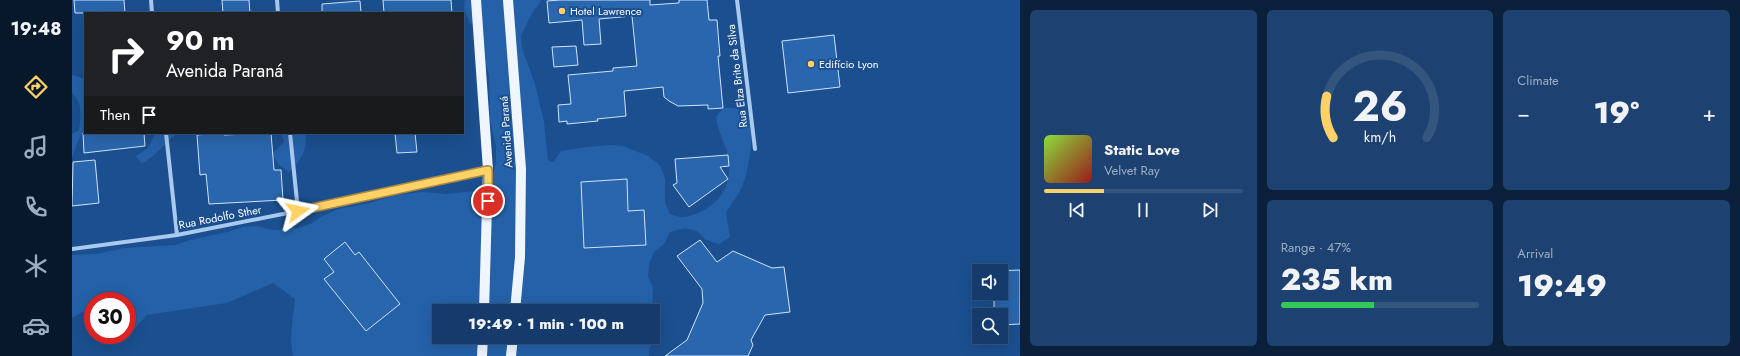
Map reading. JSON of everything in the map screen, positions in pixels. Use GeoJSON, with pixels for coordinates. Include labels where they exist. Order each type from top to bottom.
{"type":"FeatureCollection","features":[{"type":"Feature","properties":{"kind":"main road","name":"Avenida Paraná"},"geometry":{"type":"LineString","coordinates":[[476,0],[488,170],[484,304]]}},
{"type":"Feature","properties":{"kind":"main road","name":"Avenida Paraná"},"geometry":{"type":"LineString","coordinates":[[508,0],[521,169],[520,258],[516,304]]}},
{"type":"Feature","properties":{"kind":"main road"},"geometry":{"type":"LineString","coordinates":[[482,356],[483,344]]}},
{"type":"Feature","properties":{"kind":"main road"},"geometry":{"type":"LineString","coordinates":[[511,356],[512,344]]}},
{"type":"Feature","properties":{"kind":"street"},"geometry":{"type":"LineString","coordinates":[[151,0],[152,12]]}},
{"type":"Feature","properties":{"kind":"street"},"geometry":{"type":"LineString","coordinates":[[277,0],[278,12]]}},
{"type":"Feature","properties":{"kind":"street","name":"Rua Elza Brito da Silva"},"geometry":{"type":"LineString","coordinates":[[738,0],[755,149]]}},
{"type":"Feature","properties":{"kind":"street"},"geometry":{"type":"LineString","coordinates":[[166,134],[177,235]]}},
{"type":"Feature","properties":{"kind":"street"},"geometry":{"type":"LineString","coordinates":[[290,134],[298,211]]}},
{"type":"Feature","properties":{"kind":"street","name":"Rua Rodolfo Sther"},"geometry":{"type":"LineString","coordinates":[[72,250],[177,235],[298,211],[488,170]]}},
{"type":"Feature","properties":{"kind":"shaded area"},"geometry":{"type":"Polygon","coordinates":[[[465,0],[541,0],[532,13],[521,36],[522,48],[535,84],[544,122],[548,160],[553,162],[561,151],[611,145],[623,146],[648,156],[660,165],[665,179],[665,203],[670,214],[682,217],[695,214],[706,209],[719,198],[727,183],[729,165],[727,151],[718,128],[716,117],[723,108],[738,109],[746,115],[751,130],[750,152],[743,184],[726,212],[730,237],[719,244],[706,240],[697,231],[685,228],[670,232],[664,244],[654,252],[649,264],[648,276],[653,288],[652,304],[432,304],[432,344],[652,344],[649,356],[293,356],[291,335],[295,299],[273,283],[227,303],[147,315],[136,327],[136,292],[84,292],[84,311],[72,318],[72,255],[97,254],[124,248],[175,245],[243,227],[257,226],[273,230],[299,228],[311,224],[321,217],[338,209],[370,203],[392,196],[421,192],[447,194],[473,191],[488,186],[496,161],[496,146],[490,120],[489,75],[482,54],[483,28],[470,23],[464,9],[465,0]]]}},
{"type":"Feature","properties":{"kind":"shaded area"},"geometry":{"type":"Polygon","coordinates":[[[72,75],[84,79],[84,131],[78,141],[72,158],[72,134],[79,130],[81,115],[78,101],[72,93],[72,75]]]}},
{"type":"Feature","properties":{"kind":"shaded area"},"geometry":{"type":"Polygon","coordinates":[[[155,134],[176,134],[154,155],[142,164],[136,156],[147,149],[155,134]]]}},
{"type":"Feature","properties":{"kind":"shaded area"},"geometry":{"type":"Polygon","coordinates":[[[281,134],[306,134],[302,155],[297,164],[289,172],[279,165],[272,154],[284,142],[281,134]]]}},
{"type":"Feature","properties":{"kind":"building"},"geometry":{"type":"Polygon","coordinates":[[[74,0],[124,0],[125,12],[75,13],[74,0]]]}},
{"type":"Feature","properties":{"kind":"building"},"geometry":{"type":"Polygon","coordinates":[[[222,0],[249,0],[250,12],[223,12],[222,0]]]}},
{"type":"Feature","properties":{"kind":"building"},"geometry":{"type":"Polygon","coordinates":[[[383,0],[451,0],[452,12],[384,12],[383,0]]]}},
{"type":"Feature","properties":{"kind":"building"},"geometry":{"type":"Polygon","coordinates":[[[650,0],[650,5],[679,3],[679,0],[707,0],[709,20],[717,20],[720,56],[718,56],[723,108],[708,109],[708,105],[678,106],[664,97],[663,87],[624,91],[626,116],[567,124],[567,121],[559,122],[558,105],[571,104],[568,75],[613,71],[613,68],[637,66],[632,16],[599,19],[601,44],[584,45],[582,20],[549,23],[547,1],[650,0]]]}},
{"type":"Feature","properties":{"kind":"building"},"geometry":{"type":"Polygon","coordinates":[[[360,1],[361,12],[322,12],[322,4],[360,1]]]}},
{"type":"Feature","properties":{"kind":"building","name":"Edifício Lyon"},"geometry":{"type":"Polygon","coordinates":[[[834,35],[840,87],[788,93],[782,41],[834,35]]]}},
{"type":"Feature","properties":{"kind":"building"},"geometry":{"type":"Polygon","coordinates":[[[576,46],[578,65],[554,67],[552,47],[576,46]]]}},
{"type":"Feature","properties":{"kind":"building"},"geometry":{"type":"Polygon","coordinates":[[[83,133],[144,134],[145,146],[84,153],[83,133]]]}},
{"type":"Feature","properties":{"kind":"building"},"geometry":{"type":"Polygon","coordinates":[[[271,134],[274,170],[281,170],[283,200],[209,204],[206,174],[200,175],[197,135],[271,134]]]}},
{"type":"Feature","properties":{"kind":"building"},"geometry":{"type":"Polygon","coordinates":[[[395,134],[415,134],[417,152],[397,153],[395,134]]]}},
{"type":"Feature","properties":{"kind":"building"},"geometry":{"type":"Polygon","coordinates":[[[728,155],[729,166],[720,167],[728,179],[689,207],[673,185],[677,183],[675,159],[728,155]]]}},
{"type":"Feature","properties":{"kind":"building"},"geometry":{"type":"Polygon","coordinates":[[[95,160],[99,203],[72,206],[73,162],[95,160]]]}},
{"type":"Feature","properties":{"kind":"building"},"geometry":{"type":"Polygon","coordinates":[[[627,179],[628,211],[644,210],[646,245],[584,248],[581,182],[627,179]]]}},
{"type":"Feature","properties":{"kind":"building"},"geometry":{"type":"Polygon","coordinates":[[[700,240],[717,262],[733,251],[772,268],[784,267],[790,312],[765,315],[751,340],[753,345],[748,356],[665,356],[687,340],[703,303],[702,289],[677,256],[700,240]]]}},
{"type":"Feature","properties":{"kind":"building"},"geometry":{"type":"Polygon","coordinates":[[[345,242],[355,255],[359,252],[400,304],[366,331],[324,279],[334,272],[324,259],[345,242]]]}},
{"type":"Feature","properties":{"kind":"building"},"geometry":{"type":"Polygon","coordinates":[[[1008,270],[1020,270],[1020,324],[1008,325],[1008,308],[994,308],[994,300],[1008,300],[1008,270]]]}},
{"type":"Feature","properties":{"kind":"place","name":"Hotel Lawrence"},"geometry":{"type":"Point","coordinates":[562,11]}},
{"type":"Feature","properties":{"kind":"place","name":"Edifício Lyon"},"geometry":{"type":"Point","coordinates":[811,64]}},
{"type":"Feature","properties":{"kind":"route"},"geometry":{"type":"LineString","coordinates":[[298,211],[488,170],[488,201]]}}]}
